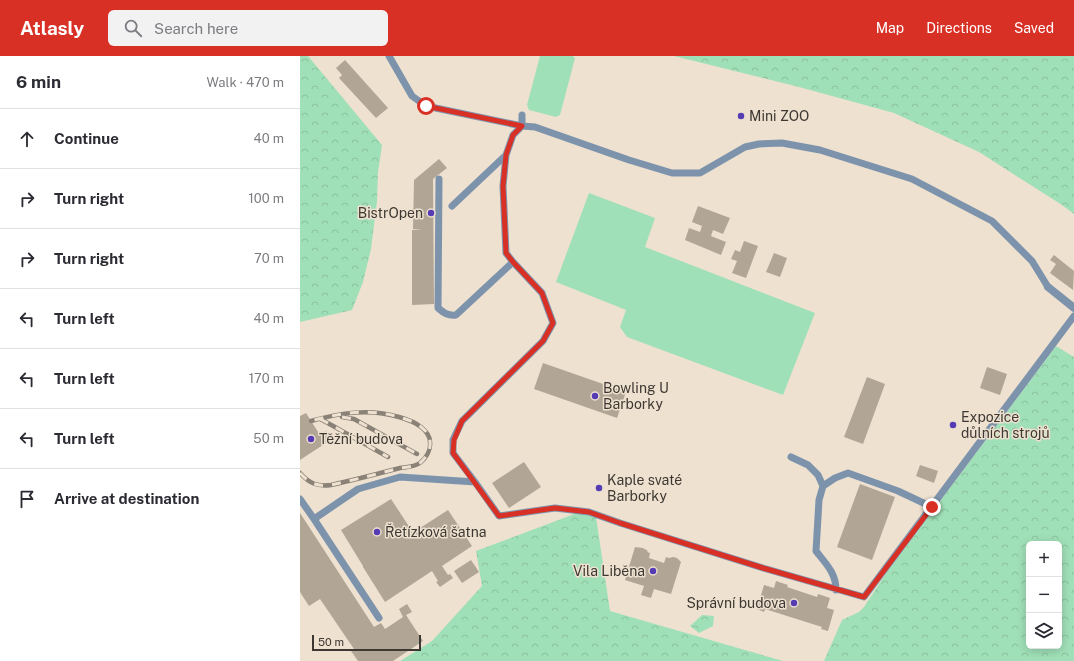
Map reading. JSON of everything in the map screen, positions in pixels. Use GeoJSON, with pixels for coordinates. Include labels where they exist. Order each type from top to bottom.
{"type":"FeatureCollection","features":[{"type":"Feature","properties":{"kind":"street"},"geometry":{"type":"LineString","coordinates":[[1048,287],[1074,308]]}},
{"type":"Feature","properties":{"kind":"lane"},"geometry":{"type":"LineString","coordinates":[[389,56],[412,96],[426,106],[522,126],[535,127],[629,160],[672,173],[700,172],[744,147],[759,144],[782,143],[820,150],[912,179],[992,221],[1032,260],[1048,287]]}},
{"type":"Feature","properties":{"kind":"lane"},"geometry":{"type":"LineString","coordinates":[[522,115],[522,126],[513,135],[506,155],[503,186],[506,253],[542,293],[553,323],[543,341],[462,421],[454,440],[453,453],[499,516],[555,508],[589,512],[729,558],[864,597],[1074,316]]}},
{"type":"Feature","properties":{"kind":"lane"},"geometry":{"type":"LineString","coordinates":[[452,206],[506,155]]}},
{"type":"Feature","properties":{"kind":"lane"},"geometry":{"type":"LineString","coordinates":[[439,179],[438,308],[443,313],[451,316],[456,315],[513,262]]}},
{"type":"Feature","properties":{"kind":"lane"},"geometry":{"type":"LineString","coordinates":[[791,457],[808,465],[818,475],[822,486],[819,500],[816,551],[834,575],[836,590]]}},
{"type":"Feature","properties":{"kind":"lane"},"geometry":{"type":"LineString","coordinates":[[822,486],[835,478],[848,473],[898,491],[932,507]]}},
{"type":"Feature","properties":{"kind":"lane"},"geometry":{"type":"LineString","coordinates":[[314,519],[358,488],[400,477],[475,482]]}},
{"type":"Feature","properties":{"kind":"lane"},"geometry":{"type":"LineString","coordinates":[[300,499],[379,618]]}},
{"type":"Feature","properties":{"kind":"green space"},"geometry":{"type":"Polygon","coordinates":[[[300,56],[308,56],[382,145],[371,249],[363,282],[352,310],[300,322],[300,56]]]}},
{"type":"Feature","properties":{"kind":"green space"},"geometry":{"type":"Polygon","coordinates":[[[540,56],[573,56],[575,58],[560,115],[556,117],[529,110],[527,105],[540,56]]]}},
{"type":"Feature","properties":{"kind":"green space"},"geometry":{"type":"Polygon","coordinates":[[[674,56],[1074,56],[1074,214],[979,152],[894,113],[799,87],[674,56]]]}},
{"type":"Feature","properties":{"kind":"green space"},"geometry":{"type":"Polygon","coordinates":[[[589,193],[655,218],[645,247],[815,313],[783,395],[627,337],[620,327],[626,310],[556,282],[589,193]]]}},
{"type":"Feature","properties":{"kind":"green space"},"geometry":{"type":"Polygon","coordinates":[[[1056,346],[1074,357],[1074,661],[824,661],[842,620],[859,612],[864,607],[887,572],[1056,346]]]}},
{"type":"Feature","properties":{"kind":"green space"},"geometry":{"type":"Polygon","coordinates":[[[577,513],[596,517],[610,611],[783,661],[400,661],[432,641],[482,586],[476,551],[577,513]]]}},
{"type":"Feature","properties":{"kind":"green space"},"geometry":{"type":"Polygon","coordinates":[[[702,615],[714,616],[713,626],[699,633],[690,626],[702,615]]]}},
{"type":"Feature","properties":{"kind":"building"},"geometry":{"type":"Polygon","coordinates":[[[345,60],[388,108],[376,118],[339,78],[342,75],[336,68],[345,60]]]}},
{"type":"Feature","properties":{"kind":"building"},"geometry":{"type":"Polygon","coordinates":[[[439,159],[447,168],[433,179],[434,304],[412,305],[412,230],[422,230],[413,229],[414,180],[439,159]]]}},
{"type":"Feature","properties":{"kind":"building"},"geometry":{"type":"Polygon","coordinates":[[[698,206],[730,218],[723,234],[713,230],[711,236],[726,242],[721,255],[685,240],[689,228],[700,232],[702,226],[692,222],[698,206]]]}},
{"type":"Feature","properties":{"kind":"building"},"geometry":{"type":"Polygon","coordinates":[[[744,241],[758,246],[746,278],[732,273],[737,261],[731,259],[735,250],[740,252],[744,241]]]}},
{"type":"Feature","properties":{"kind":"building"},"geometry":{"type":"Polygon","coordinates":[[[774,253],[787,258],[780,277],[766,272],[774,253]]]}},
{"type":"Feature","properties":{"kind":"building"},"geometry":{"type":"Polygon","coordinates":[[[1054,255],[1074,271],[1073,290],[1050,273],[1056,264],[1050,260],[1054,255]]]}},
{"type":"Feature","properties":{"kind":"building"},"geometry":{"type":"Polygon","coordinates":[[[543,363],[626,392],[617,418],[534,389],[543,363]]]}},
{"type":"Feature","properties":{"kind":"building"},"geometry":{"type":"Polygon","coordinates":[[[987,367],[1007,374],[1000,395],[980,388],[987,367]]]}},
{"type":"Feature","properties":{"kind":"building"},"geometry":{"type":"Polygon","coordinates":[[[867,377],[885,384],[863,444],[844,437],[867,377]]]}},
{"type":"Feature","properties":{"kind":"building","name":"Těžní budova"},"geometry":{"type":"Polygon","coordinates":[[[306,413],[320,435],[326,431],[332,439],[300,460],[300,416],[306,413]]]}},
{"type":"Feature","properties":{"kind":"building"},"geometry":{"type":"Polygon","coordinates":[[[524,462],[541,487],[509,508],[492,483],[524,462]]]}},
{"type":"Feature","properties":{"kind":"building"},"geometry":{"type":"Polygon","coordinates":[[[920,465],[938,471],[934,483],[916,476],[920,465]]]}},
{"type":"Feature","properties":{"kind":"building"},"geometry":{"type":"Polygon","coordinates":[[[860,484],[895,497],[872,560],[837,547],[860,484]]]}},
{"type":"Feature","properties":{"kind":"building"},"geometry":{"type":"Polygon","coordinates":[[[391,499],[414,534],[418,531],[417,530],[448,510],[472,546],[442,566],[448,575],[450,574],[453,578],[440,587],[436,582],[438,581],[432,571],[385,602],[341,530],[391,499]]]}},
{"type":"Feature","properties":{"kind":"building"},"geometry":{"type":"Polygon","coordinates":[[[300,513],[374,627],[381,623],[385,629],[403,617],[399,609],[407,604],[412,612],[406,615],[423,641],[393,661],[358,661],[351,651],[354,649],[320,599],[309,606],[300,592],[300,513]]]}},
{"type":"Feature","properties":{"kind":"building","name":"Vila Liběna"},"geometry":{"type":"Polygon","coordinates":[[[635,547],[643,548],[650,553],[649,558],[664,563],[666,557],[677,558],[681,562],[671,594],[654,589],[651,598],[641,595],[644,586],[625,580],[635,547]]]}},
{"type":"Feature","properties":{"kind":"building"},"geometry":{"type":"Polygon","coordinates":[[[471,560],[479,572],[462,583],[454,571],[471,560]]]}},
{"type":"Feature","properties":{"kind":"building","name":"Správní budova"},"geometry":{"type":"Polygon","coordinates":[[[776,581],[788,585],[787,587],[817,597],[818,594],[830,598],[827,608],[834,610],[828,631],[821,629],[822,627],[765,609],[764,612],[757,609],[764,585],[774,588],[776,581]]]}},
{"type":"Feature","properties":{"kind":"railway"},"geometry":{"type":"LineString","coordinates":[[300,473],[314,484],[331,485],[400,468],[410,467],[420,463],[428,454],[430,448],[430,440],[428,435],[421,427],[407,420],[388,414],[366,412],[344,414],[311,421]]}},
{"type":"Feature","properties":{"kind":"railway"},"geometry":{"type":"LineString","coordinates":[[342,417],[354,419],[417,454]]}},
{"type":"Feature","properties":{"kind":"railway"},"geometry":{"type":"LineString","coordinates":[[320,419],[388,457]]}},
{"type":"Feature","properties":{"kind":"place","name":"Mini ZOO"},"geometry":{"type":"Point","coordinates":[741,116]}},
{"type":"Feature","properties":{"kind":"place","name":"BistrOpen"},"geometry":{"type":"Point","coordinates":[431,213]}},
{"type":"Feature","properties":{"kind":"place","name":"Bowling U Barborky"},"geometry":{"type":"Point","coordinates":[595,396]}},
{"type":"Feature","properties":{"kind":"place","name":"Expozice důlních strojů"},"geometry":{"type":"Point","coordinates":[953,425]}},
{"type":"Feature","properties":{"kind":"place","name":"Těžní budova"},"geometry":{"type":"Point","coordinates":[311,439]}},
{"type":"Feature","properties":{"kind":"place","name":"Kaple svaté Barborky"},"geometry":{"type":"Point","coordinates":[599,488]}},
{"type":"Feature","properties":{"kind":"place","name":"Řetízková šatna"},"geometry":{"type":"Point","coordinates":[377,532]}},
{"type":"Feature","properties":{"kind":"place","name":"Vila Liběna"},"geometry":{"type":"Point","coordinates":[653,571]}},
{"type":"Feature","properties":{"kind":"place","name":"Správní budova"},"geometry":{"type":"Point","coordinates":[794,603]}},
{"type":"Feature","properties":{"kind":"route"},"geometry":{"type":"LineString","coordinates":[[426,106],[522,126],[513,135],[506,155],[503,186],[506,253],[542,293],[553,323],[543,341],[462,421],[454,440],[453,453],[499,516],[555,508],[589,512],[763,568],[864,597],[932,507]]}}]}
